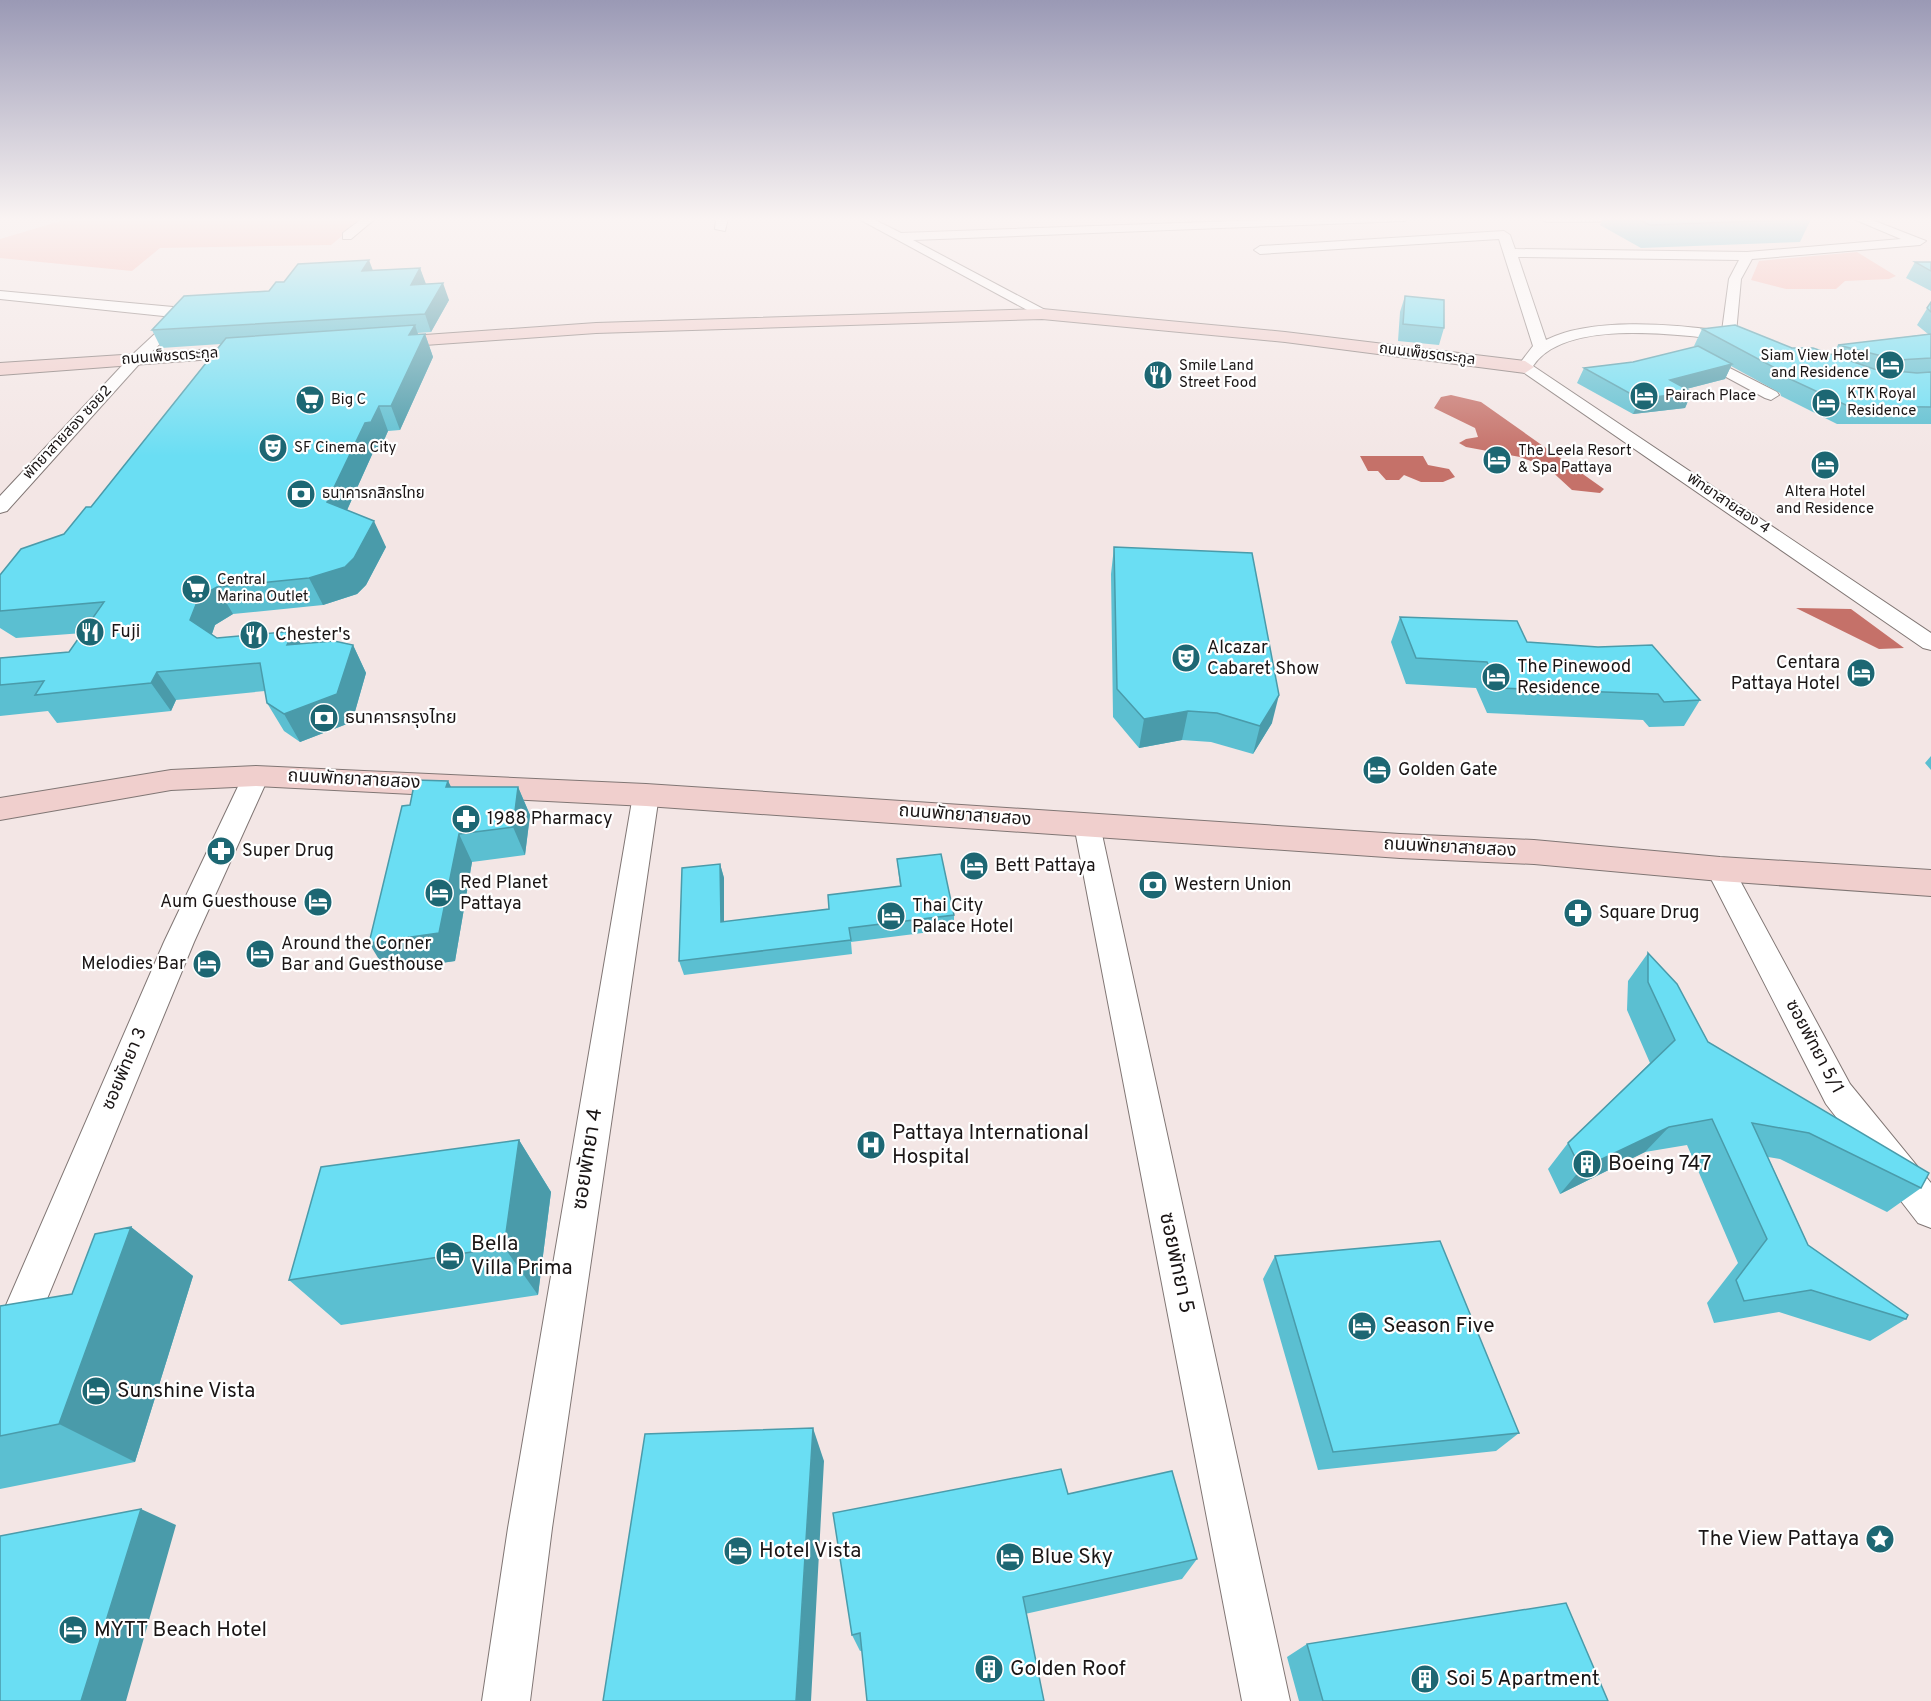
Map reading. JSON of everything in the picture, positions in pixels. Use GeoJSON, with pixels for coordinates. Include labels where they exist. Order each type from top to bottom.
{"type":"FeatureCollection","features":[{"type":"Feature","properties":{"kind":"street","name":"พัทยาสายสอง ซอย2"},"geometry":{"type":"LineString","coordinates":[[0,507],[136,359],[182,316],[173,311],[35,297]]}},
{"type":"Feature","properties":{"kind":"street"},"geometry":{"type":"LineString","coordinates":[[1011,297],[1042,314]]}},
{"type":"Feature","properties":{"kind":"street"},"geometry":{"type":"LineString","coordinates":[[1524,297],[1541,348]]}},
{"type":"Feature","properties":{"kind":"street"},"geometry":{"type":"LineString","coordinates":[[1729,336],[1733,297]]}},
{"type":"Feature","properties":{"kind":"street","name":"ถนนเพ็ชรตระกูล"},"geometry":{"type":"LineString","coordinates":[[360,344],[596,328],[1042,314],[1285,337],[1525,367]]}},
{"type":"Feature","properties":{"kind":"street"},"geometry":{"type":"LineString","coordinates":[[1525,367],[1526,361],[1541,348],[1560,340],[1604,329],[1648,329],[1729,336],[1740,348]]}},
{"type":"Feature","properties":{"kind":"street"},"geometry":{"type":"LineString","coordinates":[[1648,329],[1771,395]]}},
{"type":"Feature","properties":{"kind":"street","name":"ถนนเพ็ชรตระกูล"},"geometry":{"type":"LineString","coordinates":[[0,369],[278,350]]}},
{"type":"Feature","properties":{"kind":"street","name":"พัทยาสายสอง 4"},"geometry":{"type":"LineString","coordinates":[[1525,367],[1931,643]]}},
{"type":"Feature","properties":{"kind":"street","name":"ถนนพัทยาสายสอง"},"geometry":{"type":"LineString","coordinates":[[0,809],[171,780],[256,776],[646,795],[1534,852],[1928,887]]}},
{"type":"Feature","properties":{"kind":"street","name":"ซอยพัทยา 3"},"geometry":{"type":"LineString","coordinates":[[0,1365],[179,942],[256,776]]}},
{"type":"Feature","properties":{"kind":"street","name":"ซอยพัทยา 4"},"geometry":{"type":"LineString","coordinates":[[506,1701],[530,1528],[646,795]]}},
{"type":"Feature","properties":{"kind":"street","name":"ซอยพัทยา 5"},"geometry":{"type":"LineString","coordinates":[[1087,825],[1266,1701]]}},
{"type":"Feature","properties":{"kind":"street","name":"ซอยพัทยา 5/1"},"geometry":{"type":"LineString","coordinates":[[1720,869],[1838,1094],[1931,1211]]}},
{"type":"Feature","properties":{"kind":"shaded area"},"geometry":{"type":"Polygon","coordinates":[[[1451,395],[1481,402],[1604,489],[1600,493],[1572,490],[1547,467],[1520,457],[1466,447],[1459,443],[1478,437],[1475,428],[1434,408],[1441,397],[1451,395]]]}},
{"type":"Feature","properties":{"kind":"shaded area"},"geometry":{"type":"Polygon","coordinates":[[[1360,456],[1423,456],[1428,465],[1449,469],[1455,477],[1443,482],[1421,482],[1404,475],[1399,480],[1386,480],[1378,471],[1368,471],[1360,456]]]}},
{"type":"Feature","properties":{"kind":"shaded area"},"geometry":{"type":"Polygon","coordinates":[[[1796,608],[1851,609],[1904,648],[1879,649],[1796,608]]]}},
{"type":"Feature","properties":{"kind":"building"},"geometry":{"type":"Polygon","coordinates":[[[183,297],[435,297],[425,314],[152,330],[183,297]]]}},
{"type":"Feature","properties":{"kind":"building"},"geometry":{"type":"Polygon","coordinates":[[[1405,297],[1444,300],[1444,328],[1403,324],[1405,297]]]}},
{"type":"Feature","properties":{"kind":"building"},"geometry":{"type":"Polygon","coordinates":[[[415,325],[409,335],[425,334],[391,406],[379,406],[371,422],[365,423],[327,502],[374,521],[354,558],[345,567],[309,578],[217,587],[199,597],[190,620],[217,638],[294,631],[287,645],[334,641],[353,645],[337,694],[284,714],[267,703],[260,663],[157,672],[151,683],[35,695],[44,681],[0,685],[0,658],[69,652],[104,602],[0,611],[0,575],[21,549],[64,534],[86,507],[91,507],[226,338],[415,325]]]}},
{"type":"Feature","properties":{"kind":"building"},"geometry":{"type":"Polygon","coordinates":[[[1735,325],[1792,348],[1813,348],[1874,369],[1931,372],[1931,407],[1848,406],[1790,379],[1790,376],[1702,329],[1735,325]]]}},
{"type":"Feature","properties":{"kind":"building"},"geometry":{"type":"Polygon","coordinates":[[[1931,334],[1931,358],[1898,360],[1838,345],[1931,334]]]}},
{"type":"Feature","properties":{"kind":"building"},"geometry":{"type":"Polygon","coordinates":[[[1698,346],[1732,364],[1670,380],[1692,392],[1640,399],[1584,368],[1633,362],[1698,346]]]}},
{"type":"Feature","properties":{"kind":"building","name":"Alcazar Cabaret Show"},"geometry":{"type":"Polygon","coordinates":[[[1114,547],[1252,553],[1279,695],[1260,726],[1217,713],[1188,711],[1144,719],[1117,689],[1114,547]]]}},
{"type":"Feature","properties":{"kind":"building"},"geometry":{"type":"Polygon","coordinates":[[[1400,617],[1517,621],[1527,642],[1598,647],[1652,645],[1700,700],[1664,702],[1658,694],[1498,688],[1487,662],[1416,658],[1400,617]]]}},
{"type":"Feature","properties":{"kind":"building"},"geometry":{"type":"Polygon","coordinates":[[[415,780],[448,781],[446,787],[518,787],[513,827],[459,834],[439,933],[369,943],[402,806],[410,805],[415,780]]]}},
{"type":"Feature","properties":{"kind":"building","name":"Thai City Palace Hotel"},"geometry":{"type":"Polygon","coordinates":[[[941,854],[954,915],[849,928],[851,940],[679,961],[682,868],[720,864],[721,922],[829,909],[828,895],[901,886],[897,859],[941,854]]]}},
{"type":"Feature","properties":{"kind":"building"},"geometry":{"type":"Polygon","coordinates":[[[1648,953],[1677,984],[1708,1042],[1929,1173],[1921,1188],[1809,1133],[1752,1123],[1808,1245],[1908,1315],[1906,1319],[1811,1290],[1744,1301],[1736,1280],[1767,1239],[1712,1119],[1669,1127],[1581,1169],[1568,1143],[1675,1040],[1648,982],[1648,953]]]}},
{"type":"Feature","properties":{"kind":"building"},"geometry":{"type":"Polygon","coordinates":[[[519,1140],[504,1247],[289,1280],[321,1167],[519,1140]]]}},
{"type":"Feature","properties":{"kind":"building"},"geometry":{"type":"Polygon","coordinates":[[[131,1227],[59,1424],[0,1436],[0,1306],[72,1294],[95,1234],[131,1227]]]}},
{"type":"Feature","properties":{"kind":"building","name":"Season Five"},"geometry":{"type":"Polygon","coordinates":[[[1440,1241],[1519,1433],[1333,1452],[1275,1256],[1440,1241]]]}},
{"type":"Feature","properties":{"kind":"building","name":"Hotel Vista"},"geometry":{"type":"Polygon","coordinates":[[[813,1428],[796,1701],[603,1701],[645,1434],[813,1428]]]}},
{"type":"Feature","properties":{"kind":"building"},"geometry":{"type":"Polygon","coordinates":[[[1061,1469],[1068,1494],[1172,1471],[1197,1559],[1023,1597],[1044,1701],[867,1701],[860,1633],[852,1635],[833,1513],[1061,1469]]]}},
{"type":"Feature","properties":{"kind":"building","name":"MYTT Beach Hotel"},"geometry":{"type":"Polygon","coordinates":[[[141,1509],[81,1701],[0,1701],[0,1536],[141,1509]]]}},
{"type":"Feature","properties":{"kind":"building","name":"Soi 5 Apartment"},"geometry":{"type":"Polygon","coordinates":[[[1566,1603],[1608,1701],[1323,1701],[1307,1644],[1566,1603]]]}},
{"type":"Feature","properties":{"kind":"place","name":"Siam View Hotel and Residence"},"geometry":{"type":"Point","coordinates":[1890,365]}},
{"type":"Feature","properties":{"kind":"place","name":"Smile Land Street Food"},"geometry":{"type":"Point","coordinates":[1158,375]}},
{"type":"Feature","properties":{"kind":"place","name":"Pairach Place"},"geometry":{"type":"Point","coordinates":[1644,396]}},
{"type":"Feature","properties":{"kind":"place","name":"Big C"},"geometry":{"type":"Point","coordinates":[310,400]}},
{"type":"Feature","properties":{"kind":"place","name":"KTK Royal Residence"},"geometry":{"type":"Point","coordinates":[1826,403]}},
{"type":"Feature","properties":{"kind":"place","name":"SF Cinema City"},"geometry":{"type":"Point","coordinates":[273,448]}},
{"type":"Feature","properties":{"kind":"place","name":"The Leela Resort & Spa Pattaya"},"geometry":{"type":"Point","coordinates":[1497,460]}},
{"type":"Feature","properties":{"kind":"place","name":"Altera Hotel and Residence"},"geometry":{"type":"Point","coordinates":[1825,465]}},
{"type":"Feature","properties":{"kind":"place","name":"ธนาคารกสิกรไทย"},"geometry":{"type":"Point","coordinates":[301,494]}},
{"type":"Feature","properties":{"kind":"place","name":"Central Marina Outlet"},"geometry":{"type":"Point","coordinates":[196,589]}},
{"type":"Feature","properties":{"kind":"place","name":"Fuji"},"geometry":{"type":"Point","coordinates":[90,632]}},
{"type":"Feature","properties":{"kind":"place","name":"Chester's"},"geometry":{"type":"Point","coordinates":[254,635]}},
{"type":"Feature","properties":{"kind":"place","name":"Alcazar Cabaret Show"},"geometry":{"type":"Point","coordinates":[1186,658]}},
{"type":"Feature","properties":{"kind":"place","name":"Centara Pattaya Hotel"},"geometry":{"type":"Point","coordinates":[1861,673]}},
{"type":"Feature","properties":{"kind":"place","name":"The Pinewood Residence"},"geometry":{"type":"Point","coordinates":[1496,677]}},
{"type":"Feature","properties":{"kind":"place","name":"ธนาคารกรุงไทย"},"geometry":{"type":"Point","coordinates":[324,718]}},
{"type":"Feature","properties":{"kind":"place","name":"Golden Gate"},"geometry":{"type":"Point","coordinates":[1377,770]}},
{"type":"Feature","properties":{"kind":"place","name":"1988 Pharmacy"},"geometry":{"type":"Point","coordinates":[466,819]}},
{"type":"Feature","properties":{"kind":"place","name":"Super Drug"},"geometry":{"type":"Point","coordinates":[221,851]}},
{"type":"Feature","properties":{"kind":"place","name":"Bett Pattaya"},"geometry":{"type":"Point","coordinates":[974,866]}},
{"type":"Feature","properties":{"kind":"place","name":"Western Union"},"geometry":{"type":"Point","coordinates":[1153,885]}},
{"type":"Feature","properties":{"kind":"place","name":"Red Planet Pattaya"},"geometry":{"type":"Point","coordinates":[439,893]}},
{"type":"Feature","properties":{"kind":"place","name":"Aum Guesthouse"},"geometry":{"type":"Point","coordinates":[318,902]}},
{"type":"Feature","properties":{"kind":"place","name":"Square Drug"},"geometry":{"type":"Point","coordinates":[1578,913]}},
{"type":"Feature","properties":{"kind":"place","name":"Thai City Palace Hotel"},"geometry":{"type":"Point","coordinates":[891,916]}},
{"type":"Feature","properties":{"kind":"place","name":"Around the Corner Bar and Guesthouse"},"geometry":{"type":"Point","coordinates":[260,954]}},
{"type":"Feature","properties":{"kind":"place","name":"Melodies Bar"},"geometry":{"type":"Point","coordinates":[207,964]}},
{"type":"Feature","properties":{"kind":"place","name":"Pattaya International Hospital"},"geometry":{"type":"Point","coordinates":[871,1145]}},
{"type":"Feature","properties":{"kind":"place","name":"Boeing 747"},"geometry":{"type":"Point","coordinates":[1587,1164]}},
{"type":"Feature","properties":{"kind":"place","name":"Bella Villa Prima"},"geometry":{"type":"Point","coordinates":[450,1256]}},
{"type":"Feature","properties":{"kind":"place","name":"Season Five"},"geometry":{"type":"Point","coordinates":[1362,1326]}},
{"type":"Feature","properties":{"kind":"place","name":"Sunshine Vista"},"geometry":{"type":"Point","coordinates":[96,1391]}},
{"type":"Feature","properties":{"kind":"place","name":"The View Pattaya"},"geometry":{"type":"Point","coordinates":[1880,1539]}},
{"type":"Feature","properties":{"kind":"place","name":"Hotel Vista"},"geometry":{"type":"Point","coordinates":[738,1551]}},
{"type":"Feature","properties":{"kind":"place","name":"Blue Sky"},"geometry":{"type":"Point","coordinates":[1010,1557]}},
{"type":"Feature","properties":{"kind":"place","name":"MYTT Beach Hotel"},"geometry":{"type":"Point","coordinates":[73,1630]}},
{"type":"Feature","properties":{"kind":"place","name":"Golden Roof"},"geometry":{"type":"Point","coordinates":[989,1669]}},
{"type":"Feature","properties":{"kind":"place","name":"Soi 5 Apartment"},"geometry":{"type":"Point","coordinates":[1425,1679]}}]}
